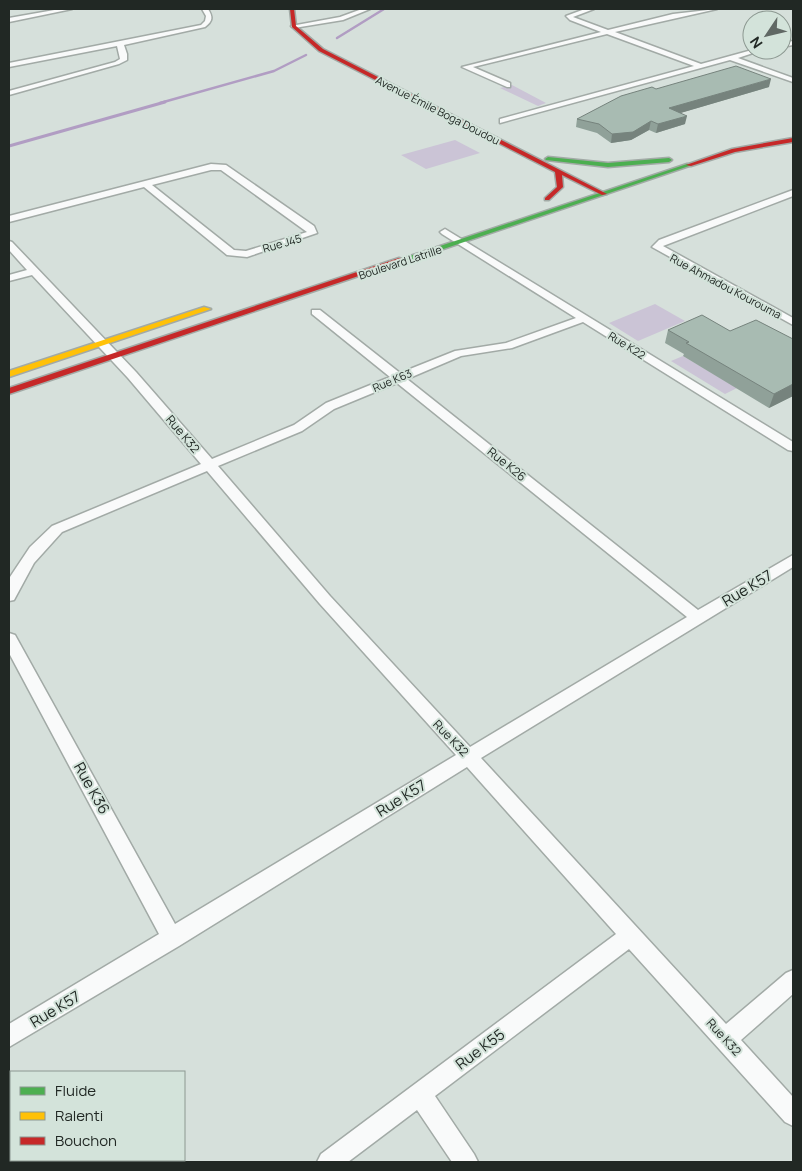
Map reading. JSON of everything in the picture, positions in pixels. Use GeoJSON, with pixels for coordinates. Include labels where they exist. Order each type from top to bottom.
{"type":"FeatureCollection","features":[{"type":"Feature","properties":{"kind":"main road"},"geometry":{"type":"LineString","coordinates":[[292,9],[294,26]]}},
{"type":"Feature","properties":{"kind":"main road","name":"Avenue Émile Boga Doudou"},"geometry":{"type":"LineString","coordinates":[[294,26],[306,40],[324,52],[604,194]]}},
{"type":"Feature","properties":{"kind":"main road"},"geometry":{"type":"LineString","coordinates":[[558,170],[560,187],[543,200],[732,141],[793,132]]}},
{"type":"Feature","properties":{"kind":"main road","name":"Boulevard Latrille"},"geometry":{"type":"LineString","coordinates":[[9,391],[734,150],[793,140]]}},
{"type":"Feature","properties":{"kind":"main road"},"geometry":{"type":"LineString","coordinates":[[512,148],[548,159],[586,164],[629,164],[669,160]]}},
{"type":"Feature","properties":{"kind":"main road","name":"Boulevard Latrille"},"geometry":{"type":"LineString","coordinates":[[440,234],[463,226]]}},
{"type":"Feature","properties":{"kind":"main road"},"geometry":{"type":"LineString","coordinates":[[9,374],[223,304]]}},
{"type":"Feature","properties":{"kind":"street"},"geometry":{"type":"LineString","coordinates":[[9,20],[69,9]]}},
{"type":"Feature","properties":{"kind":"street"},"geometry":{"type":"LineString","coordinates":[[9,65],[203,26],[208,22],[210,16],[205,9]]}},
{"type":"Feature","properties":{"kind":"street"},"geometry":{"type":"LineString","coordinates":[[294,26],[341,19],[367,9]]}},
{"type":"Feature","properties":{"kind":"street"},"geometry":{"type":"LineString","coordinates":[[591,9],[569,16],[572,19],[702,66]]}},
{"type":"Feature","properties":{"kind":"street"},"geometry":{"type":"LineString","coordinates":[[507,85],[466,67],[608,32],[714,9]]}},
{"type":"Feature","properties":{"kind":"street"},"geometry":{"type":"LineString","coordinates":[[9,93],[117,63],[123,60],[124,54],[120,44]]}},
{"type":"Feature","properties":{"kind":"street"},"geometry":{"type":"LineString","coordinates":[[503,121],[742,55]]}},
{"type":"Feature","properties":{"kind":"street"},"geometry":{"type":"LineString","coordinates":[[731,58],[793,80]]}},
{"type":"Feature","properties":{"kind":"street","name":"Rue J45"},"geometry":{"type":"LineString","coordinates":[[9,219],[210,167],[223,167],[311,228],[312,233],[247,254],[231,253],[146,184]]}},
{"type":"Feature","properties":{"kind":"street","name":"Rue Ahmadou Kourouma"},"geometry":{"type":"LineString","coordinates":[[793,193],[662,242],[657,247],[793,322]]}},
{"type":"Feature","properties":{"kind":"street","name":"Rue K22"},"geometry":{"type":"LineString","coordinates":[[440,234],[461,242],[790,441]]}},
{"type":"Feature","properties":{"kind":"street","name":"Rue K32"},"geometry":{"type":"LineString","coordinates":[[9,244],[115,357],[325,600],[793,1114]]}},
{"type":"Feature","properties":{"kind":"street"},"geometry":{"type":"LineString","coordinates":[[9,278],[34,270]]}},
{"type":"Feature","properties":{"kind":"street","name":"Rue K26"},"geometry":{"type":"LineString","coordinates":[[316,312],[698,618]]}},
{"type":"Feature","properties":{"kind":"street","name":"Rue K63"},"geometry":{"type":"LineString","coordinates":[[209,465],[298,428],[321,411],[458,353],[508,346],[584,318]]}},
{"type":"Feature","properties":{"kind":"street"},"geometry":{"type":"LineString","coordinates":[[9,596],[18,574],[46,538],[57,529],[209,465]]}},
{"type":"Feature","properties":{"kind":"street","name":"Rue K57"},"geometry":{"type":"LineString","coordinates":[[9,1036],[172,939],[468,756],[793,560]]}},
{"type":"Feature","properties":{"kind":"street","name":"Rue K36"},"geometry":{"type":"LineString","coordinates":[[9,639],[126,851],[172,939]]}},
{"type":"Feature","properties":{"kind":"street","name":"Rue K55"},"geometry":{"type":"LineString","coordinates":[[329,1162],[421,1095],[631,935]]}},
{"type":"Feature","properties":{"kind":"street"},"geometry":{"type":"LineString","coordinates":[[726,1039],[793,980]]}},
{"type":"Feature","properties":{"kind":"street"},"geometry":{"type":"LineString","coordinates":[[421,1095],[466,1162]]}},
{"type":"Feature","properties":{"kind":"shaded area"},"geometry":{"type":"Polygon","coordinates":[[[512,85],[546,103],[538,106],[500,88],[512,85]]]}},
{"type":"Feature","properties":{"kind":"shaded area"},"geometry":{"type":"Polygon","coordinates":[[[455,140],[480,153],[426,169],[401,155],[455,140]]]}},
{"type":"Feature","properties":{"kind":"shaded area"},"geometry":{"type":"Polygon","coordinates":[[[655,304],[685,321],[638,341],[609,323],[655,304]]]}},
{"type":"Feature","properties":{"kind":"shaded area"},"geometry":{"type":"Polygon","coordinates":[[[683,356],[737,388],[725,394],[671,361],[683,356]]]}},
{"type":"Feature","properties":{"kind":"building"},"geometry":{"type":"Polygon","coordinates":[[[736,66],[771,79],[669,108],[687,116],[658,124],[651,121],[633,132],[612,134],[599,124],[577,119],[621,96],[652,87],[656,89],[736,66]]]}},
{"type":"Feature","properties":{"kind":"building"},"geometry":{"type":"Polygon","coordinates":[[[702,315],[730,331],[756,320],[793,339],[793,384],[774,394],[686,343],[689,342],[668,330],[702,315]]]}},
{"type":"Feature","properties":{"kind":"waterway"},"geometry":{"type":"LineString","coordinates":[[337,38],[384,9]]}},
{"type":"Feature","properties":{"kind":"waterway"},"geometry":{"type":"LineString","coordinates":[[160,103],[274,71],[306,55]]}},
{"type":"Feature","properties":{"kind":"waterway"},"geometry":{"type":"LineString","coordinates":[[9,146],[165,102]]}},
{"type":"Feature","properties":{"kind":"traffic: fast"},"geometry":{"type":"LineString","coordinates":[[548,159],[608,165],[669,160]]}},
{"type":"Feature","properties":{"kind":"traffic: fast"},"geometry":{"type":"LineString","coordinates":[[402,260],[689,165]]}},
{"type":"Feature","properties":{"kind":"traffic: slow"},"geometry":{"type":"LineString","coordinates":[[9,374],[207,309]]}},
{"type":"Feature","properties":{"kind":"traffic: jam"},"geometry":{"type":"LineString","coordinates":[[292,9],[294,26],[321,50],[604,194]]}},
{"type":"Feature","properties":{"kind":"traffic: jam"},"geometry":{"type":"LineString","coordinates":[[689,165],[734,150],[793,140]]}},
{"type":"Feature","properties":{"kind":"traffic: jam"},"geometry":{"type":"LineString","coordinates":[[547,199],[560,187],[558,171]]}},
{"type":"Feature","properties":{"kind":"traffic: jam"},"geometry":{"type":"LineString","coordinates":[[9,391],[402,260]]}}]}
